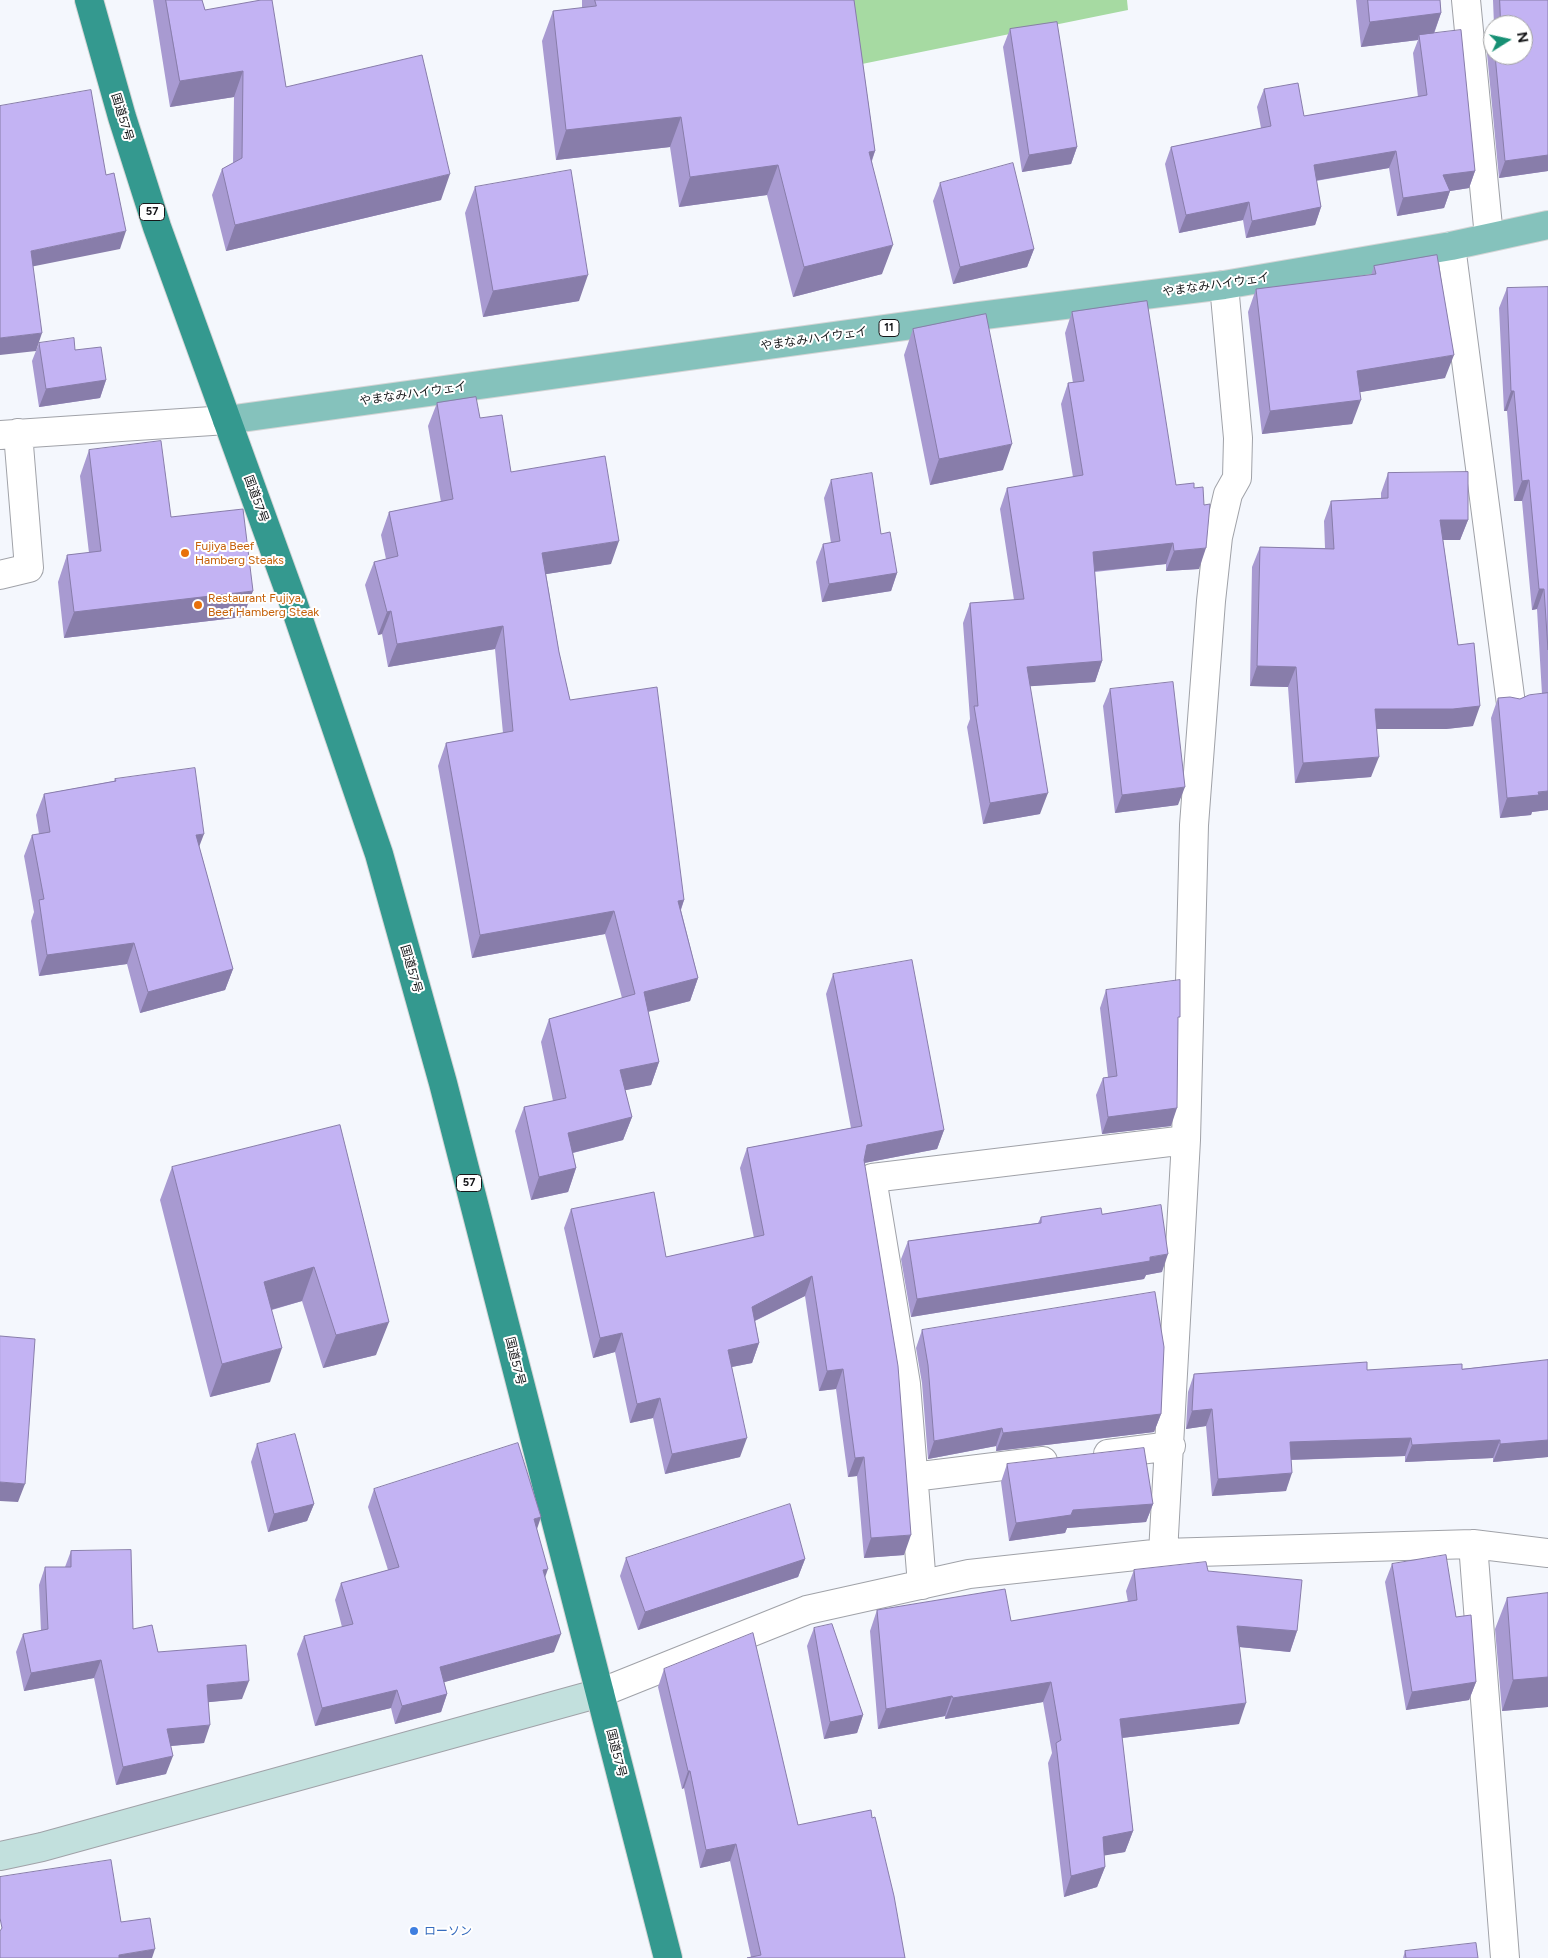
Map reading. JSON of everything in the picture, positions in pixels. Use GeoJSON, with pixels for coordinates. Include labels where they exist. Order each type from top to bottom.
{"type":"FeatureCollection","features":[{"type":"Feature","properties":{"kind":"highway","name":"国道57号"},"geometry":{"type":"LineString","coordinates":[[89,0],[122,117],[157,227],[292,602],[379,854],[443,1082],[668,1958]]}},
{"type":"Feature","properties":{"kind":"main road","name":"やまなみハイウェイ"},"geometry":{"type":"LineString","coordinates":[[227,420],[978,316],[1224,285],[1450,246],[1489,236],[1548,225]]}},
{"type":"Feature","properties":{"kind":"street"},"geometry":{"type":"LineString","coordinates":[[1466,0],[1489,236]]}},
{"type":"Feature","properties":{"kind":"street"},"geometry":{"type":"LineString","coordinates":[[1450,246],[1511,704]]}},
{"type":"Feature","properties":{"kind":"street"},"geometry":{"type":"LineString","coordinates":[[1163,1554],[1180,1289],[1186,1140],[1194,825],[1211,601],[1218,537],[1228,494],[1237,478],[1238,438],[1224,285]]}},
{"type":"Feature","properties":{"kind":"street"},"geometry":{"type":"LineString","coordinates":[[0,575],[29,568],[9,434],[227,420]]}},
{"type":"Feature","properties":{"kind":"street"},"geometry":{"type":"LineString","coordinates":[[922,1585],[906,1384],[872,1178],[1186,1140]]}},
{"type":"Feature","properties":{"kind":"street"},"geometry":{"type":"LineString","coordinates":[[1150,1294],[1180,1289]]}},
{"type":"Feature","properties":{"kind":"street"},"geometry":{"type":"LineString","coordinates":[[898,1335],[927,1330]]}},
{"type":"Feature","properties":{"kind":"street"},"geometry":{"type":"LineString","coordinates":[[913,1477],[1171,1446]]}},
{"type":"Feature","properties":{"kind":"street"},"geometry":{"type":"LineString","coordinates":[[0,1856],[42,1847],[600,1693],[807,1610],[969,1574],[1163,1554],[1473,1544],[1548,1553]]}},
{"type":"Feature","properties":{"kind":"street"},"geometry":{"type":"LineString","coordinates":[[1473,1544],[1505,1958]]}},
{"type":"Feature","properties":{"kind":"green space"},"geometry":{"type":"Polygon","coordinates":[[[850,0],[1127,0],[1128,10],[857,65],[850,0]]]}},
{"type":"Feature","properties":{"kind":"building"},"geometry":{"type":"Polygon","coordinates":[[[166,0],[202,0],[205,10],[261,0],[272,0],[286,87],[422,55],[450,174],[235,225],[222,169],[242,158],[243,71],[180,81],[166,0]]]}},
{"type":"Feature","properties":{"kind":"building"},"geometry":{"type":"Polygon","coordinates":[[[595,0],[854,0],[875,151],[869,152],[893,245],[804,267],[778,165],[690,177],[681,117],[566,130],[553,11],[596,6],[595,0]]]}},
{"type":"Feature","properties":{"kind":"building"},"geometry":{"type":"Polygon","coordinates":[[[1368,0],[1440,0],[1441,13],[1370,22],[1368,0]]]}},
{"type":"Feature","properties":{"kind":"building"},"geometry":{"type":"Polygon","coordinates":[[[1500,0],[1548,0],[1548,155],[1505,161],[1496,65],[1533,65],[1533,15],[1501,15],[1500,0]]]}},
{"type":"Feature","properties":{"kind":"building"},"geometry":{"type":"Polygon","coordinates":[[[1057,22],[1077,147],[1029,155],[1010,29],[1057,22]]]}},
{"type":"Feature","properties":{"kind":"building"},"geometry":{"type":"Polygon","coordinates":[[[1461,30],[1475,171],[1443,175],[1450,191],[1403,198],[1396,151],[1314,165],[1321,207],[1252,221],[1249,202],[1186,215],[1171,147],[1271,126],[1264,89],[1298,83],[1304,116],[1427,95],[1419,35],[1461,30]]]}},
{"type":"Feature","properties":{"kind":"building"},"geometry":{"type":"Polygon","coordinates":[[[91,90],[106,175],[114,173],[126,231],[31,251],[42,333],[0,338],[0,106],[91,90]]]}},
{"type":"Feature","properties":{"kind":"building"},"geometry":{"type":"Polygon","coordinates":[[[1013,163],[1034,249],[960,267],[940,183],[1013,163]]]}},
{"type":"Feature","properties":{"kind":"building"},"geometry":{"type":"Polygon","coordinates":[[[571,170],[588,275],[493,291],[475,187],[571,170]]]}},
{"type":"Feature","properties":{"kind":"building"},"geometry":{"type":"Polygon","coordinates":[[[1437,255],[1454,355],[1357,371],[1361,400],[1270,411],[1256,289],[1376,274],[1374,266],[1437,255]]]}},
{"type":"Feature","properties":{"kind":"building"},"geometry":{"type":"Polygon","coordinates":[[[1548,287],[1548,650],[1544,589],[1539,589],[1529,480],[1522,481],[1514,391],[1511,391],[1507,288],[1548,287]]]}},
{"type":"Feature","properties":{"kind":"building"},"geometry":{"type":"Polygon","coordinates":[[[1147,301],[1176,485],[1194,483],[1194,488],[1203,487],[1204,505],[1210,504],[1206,548],[1174,551],[1173,543],[1093,552],[1102,661],[1027,667],[1048,793],[990,803],[974,706],[978,706],[970,603],[1024,599],[1007,488],[1083,475],[1068,383],[1084,381],[1072,312],[1147,301]]]}},
{"type":"Feature","properties":{"kind":"building"},"geometry":{"type":"Polygon","coordinates":[[[986,314],[1012,444],[939,459],[913,329],[986,314]]]}},
{"type":"Feature","properties":{"kind":"building"},"geometry":{"type":"Polygon","coordinates":[[[74,338],[75,350],[101,347],[106,380],[46,389],[39,343],[74,338]]]}},
{"type":"Feature","properties":{"kind":"building"},"geometry":{"type":"Polygon","coordinates":[[[476,397],[480,418],[502,415],[511,472],[605,456],[619,541],[542,553],[559,652],[570,700],[657,687],[684,900],[678,901],[698,978],[644,992],[659,1062],[620,1070],[632,1117],[568,1133],[576,1168],[539,1177],[524,1107],[566,1098],[549,1019],[635,994],[614,911],[480,935],[446,743],[513,731],[503,626],[397,644],[391,611],[387,612],[374,562],[398,556],[389,512],[453,499],[437,403],[476,397]]]}},
{"type":"Feature","properties":{"kind":"building"},"geometry":{"type":"Polygon","coordinates":[[[161,441],[171,517],[243,509],[253,591],[74,612],[67,555],[101,551],[89,450],[161,441]]]}},
{"type":"Feature","properties":{"kind":"building"},"geometry":{"type":"Polygon","coordinates":[[[1468,472],[1468,520],[1440,520],[1458,645],[1474,643],[1480,706],[1453,709],[1375,709],[1379,757],[1303,763],[1296,667],[1257,666],[1260,547],[1334,549],[1331,501],[1388,498],[1388,473],[1468,472]]]}},
{"type":"Feature","properties":{"kind":"building"},"geometry":{"type":"Polygon","coordinates":[[[872,473],[881,534],[890,532],[897,573],[829,584],[823,544],[840,541],[831,480],[872,473]]]}},
{"type":"Feature","properties":{"kind":"building"},"geometry":{"type":"Polygon","coordinates":[[[1173,682],[1185,787],[1122,795],[1110,689],[1173,682]]]}},
{"type":"Feature","properties":{"kind":"building"},"geometry":{"type":"Polygon","coordinates":[[[1548,693],[1548,791],[1538,792],[1539,795],[1507,798],[1498,698],[1510,697],[1520,699],[1529,695],[1548,693]]]}},
{"type":"Feature","properties":{"kind":"building"},"geometry":{"type":"Polygon","coordinates":[[[195,768],[204,834],[196,835],[233,969],[148,992],[134,943],[47,955],[39,900],[44,899],[32,835],[50,832],[44,794],[116,781],[115,779],[195,768]]]}},
{"type":"Feature","properties":{"kind":"building"},"geometry":{"type":"Polygon","coordinates":[[[912,960],[944,1130],[867,1145],[864,1160],[898,1366],[911,1535],[871,1538],[864,1457],[855,1458],[843,1369],[827,1371],[812,1276],[752,1307],[759,1343],[728,1350],[747,1438],[672,1454],[660,1398],[637,1404],[622,1333],[600,1338],[571,1209],[654,1192],[666,1257],[764,1235],[747,1148],[862,1126],[833,974],[912,960]]]}},
{"type":"Feature","properties":{"kind":"building"},"geometry":{"type":"Polygon","coordinates":[[[1180,980],[1177,1108],[1108,1117],[1103,1078],[1117,1076],[1106,990],[1180,980]]]}},
{"type":"Feature","properties":{"kind":"building"},"geometry":{"type":"Polygon","coordinates":[[[340,1125],[389,1322],[336,1335],[314,1267],[264,1282],[282,1348],[222,1364],[172,1167],[340,1125]]]}},
{"type":"Feature","properties":{"kind":"building"},"geometry":{"type":"Polygon","coordinates":[[[1161,1205],[1168,1254],[1150,1257],[1150,1261],[917,1299],[908,1241],[1041,1223],[1041,1217],[1101,1208],[1102,1214],[1161,1205]]]}},
{"type":"Feature","properties":{"kind":"building"},"geometry":{"type":"Polygon","coordinates":[[[1155,1292],[1164,1347],[1161,1414],[1003,1433],[1002,1428],[934,1441],[928,1365],[922,1330],[1155,1292]]]}},
{"type":"Feature","properties":{"kind":"building"},"geometry":{"type":"Polygon","coordinates":[[[0,1336],[35,1339],[25,1484],[0,1482],[0,1336]]]}},
{"type":"Feature","properties":{"kind":"building"},"geometry":{"type":"Polygon","coordinates":[[[1548,1360],[1548,1440],[1500,1444],[1500,1440],[1412,1445],[1411,1438],[1290,1442],[1292,1473],[1218,1479],[1212,1409],[1192,1411],[1194,1374],[1367,1362],[1367,1370],[1462,1364],[1462,1369],[1548,1360]]]}},
{"type":"Feature","properties":{"kind":"building"},"geometry":{"type":"Polygon","coordinates":[[[295,1434],[314,1504],[274,1514],[257,1444],[295,1434]]]}},
{"type":"Feature","properties":{"kind":"building"},"geometry":{"type":"Polygon","coordinates":[[[518,1443],[541,1517],[534,1519],[548,1569],[543,1570],[561,1634],[440,1667],[447,1694],[402,1706],[397,1690],[322,1708],[304,1636],[353,1624],[341,1583],[399,1567],[374,1489],[518,1443]]]}},
{"type":"Feature","properties":{"kind":"building"},"geometry":{"type":"Polygon","coordinates":[[[1144,1448],[1153,1504],[1073,1510],[1071,1515],[1016,1523],[1007,1464],[1144,1448]]]}},
{"type":"Feature","properties":{"kind":"building"},"geometry":{"type":"Polygon","coordinates":[[[790,1504],[805,1559],[645,1612],[626,1558],[790,1504]]]}},
{"type":"Feature","properties":{"kind":"building"},"geometry":{"type":"Polygon","coordinates":[[[131,1550],[133,1629],[152,1625],[158,1652],[246,1645],[249,1681],[207,1685],[210,1725],[167,1729],[173,1756],[123,1767],[101,1660],[31,1673],[23,1634],[48,1629],[45,1567],[71,1567],[71,1551],[131,1550]]]}},
{"type":"Feature","properties":{"kind":"building"},"geometry":{"type":"Polygon","coordinates":[[[1446,1555],[1456,1617],[1471,1615],[1476,1682],[1412,1692],[1392,1564],[1446,1555]]]}},
{"type":"Feature","properties":{"kind":"building"},"geometry":{"type":"Polygon","coordinates":[[[1206,1562],[1208,1571],[1302,1580],[1297,1631],[1237,1626],[1246,1703],[1120,1719],[1133,1831],[1103,1837],[1105,1867],[1071,1876],[1056,1743],[1061,1740],[1051,1682],[953,1698],[952,1696],[886,1709],[877,1610],[1005,1589],[1011,1621],[1137,1600],[1134,1570],[1206,1562]]]}},
{"type":"Feature","properties":{"kind":"building"},"geometry":{"type":"Polygon","coordinates":[[[1548,1593],[1548,1677],[1513,1680],[1507,1598],[1548,1593]]]}},
{"type":"Feature","properties":{"kind":"building"},"geometry":{"type":"Polygon","coordinates":[[[832,1624],[863,1715],[830,1722],[814,1628],[832,1624]]]}},
{"type":"Feature","properties":{"kind":"building"},"geometry":{"type":"Polygon","coordinates":[[[753,1633],[798,1825],[871,1810],[872,1818],[875,1817],[894,1896],[905,1958],[747,1958],[761,1955],[736,1844],[706,1850],[690,1771],[688,1771],[664,1669],[753,1633]]]}},
{"type":"Feature","properties":{"kind":"building"},"geometry":{"type":"Polygon","coordinates":[[[111,1860],[121,1922],[150,1918],[155,1949],[119,1955],[119,1958],[0,1958],[0,1931],[2,1928],[0,1918],[0,1877],[111,1860]]]}},
{"type":"Feature","properties":{"kind":"building"},"geometry":{"type":"Polygon","coordinates":[[[1476,1943],[1478,1958],[1406,1958],[1405,1951],[1476,1943]]]}},
{"type":"Feature","properties":{"kind":"place","name":"Fujiya Beef Hamberg Steaks"},"geometry":{"type":"Point","coordinates":[185,553]}},
{"type":"Feature","properties":{"kind":"place","name":"Restaurant Fujiya, Beef Hamberg Steak"},"geometry":{"type":"Point","coordinates":[198,605]}},
{"type":"Feature","properties":{"kind":"place","name":"ローソン"},"geometry":{"type":"Point","coordinates":[414,1931]}}]}
